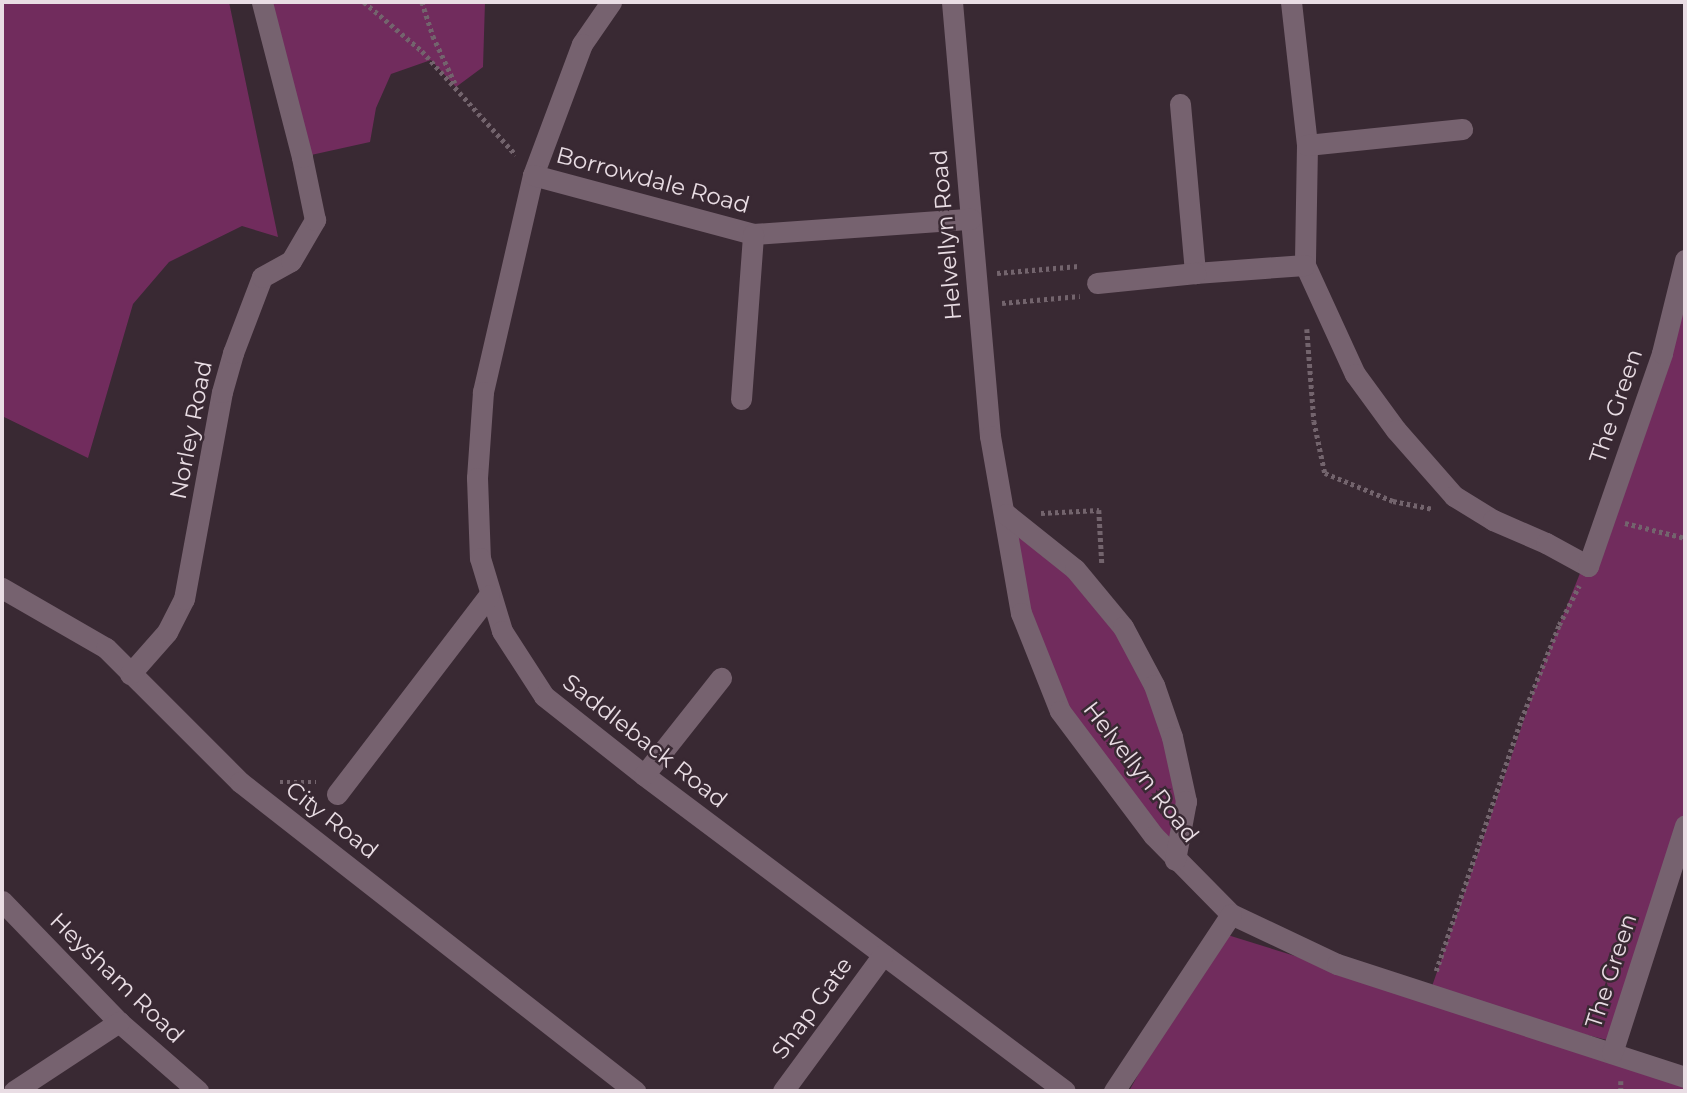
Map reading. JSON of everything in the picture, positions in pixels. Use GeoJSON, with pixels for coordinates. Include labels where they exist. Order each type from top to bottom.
{"type":"FeatureCollection","features":[{"type":"Feature","properties":{"kind":"street","name":"Norley Road"},"geometry":{"type":"LineString","coordinates":[[130,674],[167,632],[184,599],[222,392],[233,353],[262,277],[291,261],[315,220],[303,157],[262,2]]}},
{"type":"Feature","properties":{"kind":"street","name":"Saddleback Road"},"geometry":{"type":"LineString","coordinates":[[611,2],[582,44],[533,174],[483,393],[477,478],[480,558],[502,631],[544,696],[644,775],[1065,1091]]}},
{"type":"Feature","properties":{"kind":"street","name":"Helvellyn Road"},"geometry":{"type":"LineString","coordinates":[[952,2],[990,436],[1006,514],[1021,613],[1060,711],[1104,773],[1175,860],[1231,914],[1337,964],[1685,1077]]}},
{"type":"Feature","properties":{"kind":"street"},"geometry":{"type":"LineString","coordinates":[[1292,2],[1307,145],[1305,265],[1355,373],[1396,430],[1454,496],[1493,520],[1546,543],[1588,566]]}},
{"type":"Feature","properties":{"kind":"street"},"geometry":{"type":"LineString","coordinates":[[1180,104],[1195,273]]}},
{"type":"Feature","properties":{"kind":"street"},"geometry":{"type":"LineString","coordinates":[[1307,145],[1462,129]]}},
{"type":"Feature","properties":{"kind":"street","name":"Borrowdale Road"},"geometry":{"type":"LineString","coordinates":[[533,174],[753,234],[970,219]]}},
{"type":"Feature","properties":{"kind":"street"},"geometry":{"type":"LineString","coordinates":[[741,399],[753,234]]}},
{"type":"Feature","properties":{"kind":"street","name":"The Green"},"geometry":{"type":"LineString","coordinates":[[1588,566],[1662,353],[1685,260]]}},
{"type":"Feature","properties":{"kind":"street"},"geometry":{"type":"LineString","coordinates":[[1098,283],[1305,265]]}},
{"type":"Feature","properties":{"kind":"street"},"geometry":{"type":"LineString","coordinates":[[1006,514],[1075,569],[1123,627],[1154,685],[1172,737],[1186,801],[1175,860]]}},
{"type":"Feature","properties":{"kind":"street","name":"City Road"},"geometry":{"type":"LineString","coordinates":[[2,588],[106,648],[240,782],[635,1091]]}},
{"type":"Feature","properties":{"kind":"street"},"geometry":{"type":"LineString","coordinates":[[341,788],[489,595]]}},
{"type":"Feature","properties":{"kind":"street"},"geometry":{"type":"LineString","coordinates":[[644,775],[721,678]]}},
{"type":"Feature","properties":{"kind":"street","name":"The Green"},"geometry":{"type":"LineString","coordinates":[[1612,1053],[1685,825]]}},
{"type":"Feature","properties":{"kind":"street","name":"Heysham Road"},"geometry":{"type":"LineString","coordinates":[[2,901],[118,1022],[198,1091]]}},
{"type":"Feature","properties":{"kind":"street"},"geometry":{"type":"LineString","coordinates":[[1114,1091],[1231,914]]}},
{"type":"Feature","properties":{"kind":"street","name":"Shap Gate"},"geometry":{"type":"LineString","coordinates":[[783,1091],[883,955]]}},
{"type":"Feature","properties":{"kind":"street"},"geometry":{"type":"LineString","coordinates":[[14,1091],[118,1022]]}},
{"type":"Feature","properties":{"kind":"path"},"geometry":{"type":"LineString","coordinates":[[364,2],[399,29],[456,87],[533,174]]}},
{"type":"Feature","properties":{"kind":"path"},"geometry":{"type":"LineString","coordinates":[[422,2],[433,36],[456,87]]}},
{"type":"Feature","properties":{"kind":"path"},"geometry":{"type":"LineString","coordinates":[[975,275],[1096,265],[1098,295],[979,305]]}},
{"type":"Feature","properties":{"kind":"path"},"geometry":{"type":"LineString","coordinates":[[1307,319],[1314,421],[1325,472],[1392,501],[1443,511]]}},
{"type":"Feature","properties":{"kind":"path"},"geometry":{"type":"LineString","coordinates":[[1006,514],[1098,510],[1102,565]]}},
{"type":"Feature","properties":{"kind":"path"},"geometry":{"type":"LineString","coordinates":[[1605,517],[1685,538]]}},
{"type":"Feature","properties":{"kind":"path"},"geometry":{"type":"LineString","coordinates":[[1429,995],[1444,941],[1521,720],[1559,625],[1588,566]]}},
{"type":"Feature","properties":{"kind":"path"},"geometry":{"type":"LineString","coordinates":[[240,782],[341,788]]}},
{"type":"Feature","properties":{"kind":"shaded area"},"geometry":{"type":"Polygon","coordinates":[[[2,2],[229,2],[278,237],[242,226],[169,262],[133,304],[88,458],[2,416],[2,2]]]}},
{"type":"Feature","properties":{"kind":"shaded area"},"geometry":{"type":"Polygon","coordinates":[[[262,2],[485,2],[483,67],[456,87],[431,60],[391,74],[376,108],[370,142],[302,157],[262,2]]]}},
{"type":"Feature","properties":{"kind":"shaded area"},"geometry":{"type":"Polygon","coordinates":[[[1685,251],[1685,821],[1615,1042],[1429,995],[1539,676],[1626,458],[1685,251]]]}},
{"type":"Feature","properties":{"kind":"shaded area"},"geometry":{"type":"Polygon","coordinates":[[[1006,514],[1105,605],[1158,696],[1186,801],[1175,860],[1079,739],[1025,623],[1006,514]]]}},
{"type":"Feature","properties":{"kind":"shaded area"},"geometry":{"type":"Polygon","coordinates":[[[1218,932],[1685,1077],[1685,1091],[1129,1091],[1218,932]]]}}]}
